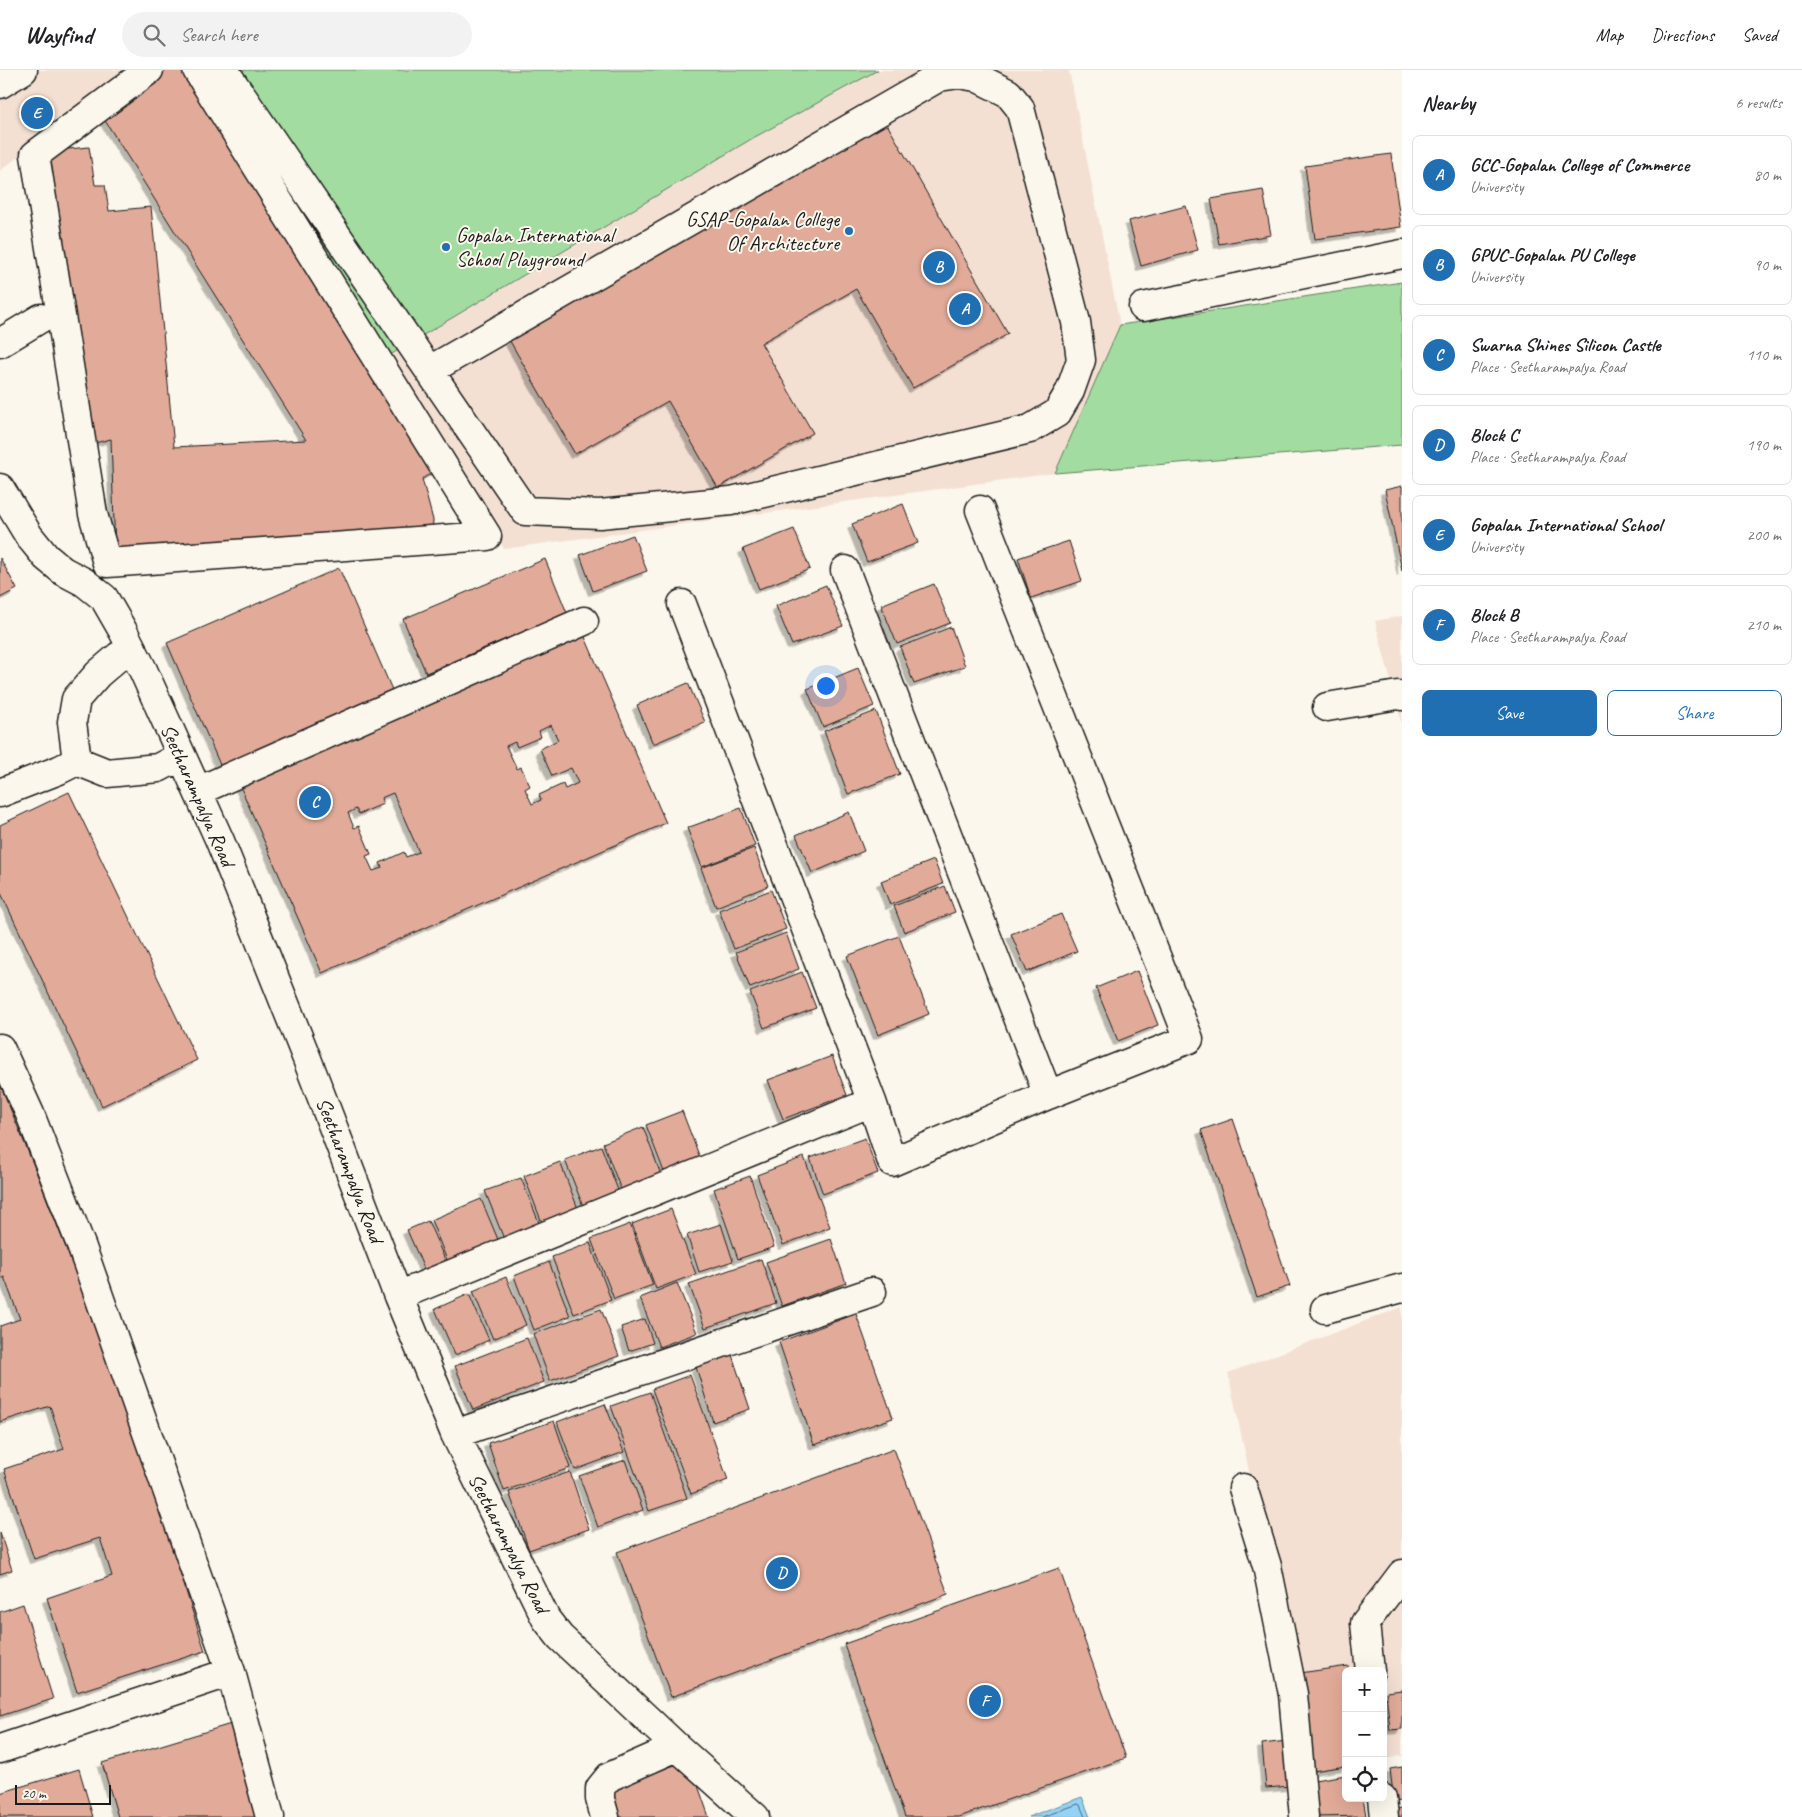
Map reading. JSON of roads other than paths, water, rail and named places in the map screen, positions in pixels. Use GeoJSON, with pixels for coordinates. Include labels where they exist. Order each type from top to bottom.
{"type":"FeatureCollection","features":[{"type":"Feature","properties":{"kind":"street"},"geometry":{"type":"LineString","coordinates":[[0,84],[23,70]]}},
{"type":"Feature","properties":{"kind":"street"},"geometry":{"type":"LineString","coordinates":[[149,70],[35,155],[93,514],[107,563],[487,536],[196,70]]}},
{"type":"Feature","properties":{"kind":"street"},"geometry":{"type":"LineString","coordinates":[[224,70],[525,512],[600,514],[731,501],[1030,429],[1057,413],[1070,391],[1081,360],[1076,322],[1020,108],[1008,92],[976,77],[959,74],[939,77],[430,370]]}},
{"type":"Feature","properties":{"kind":"street"},"geometry":{"type":"LineString","coordinates":[[1143,307],[1402,254]]}},
{"type":"Feature","properties":{"kind":"street"},"geometry":{"type":"LineString","coordinates":[[0,342],[41,318]]}},
{"type":"Feature","properties":{"kind":"street","name":"Seetharampalya Road"},"geometry":{"type":"LineString","coordinates":[[0,488],[29,536],[46,557],[63,571],[84,582],[104,598],[132,649],[220,841],[293,1023],[398,1296],[455,1434],[546,1619],[560,1636],[677,1747],[755,1817]]}},
{"type":"Feature","properties":{"kind":"street"},"geometry":{"type":"LineString","coordinates":[[682,604],[872,1102],[892,1162],[1048,1095],[1189,1039],[980,510]]}},
{"type":"Feature","properties":{"kind":"street"},"geometry":{"type":"LineString","coordinates":[[84,582],[93,514]]}},
{"type":"Feature","properties":{"kind":"street"},"geometry":{"type":"LineString","coordinates":[[845,570],[1048,1095]]}},
{"type":"Feature","properties":{"kind":"street"},"geometry":{"type":"LineString","coordinates":[[198,791],[584,620]]}},
{"type":"Feature","properties":{"kind":"street"},"geometry":{"type":"LineString","coordinates":[[77,761],[72,722],[76,699],[98,674],[119,656],[132,649]]}},
{"type":"Feature","properties":{"kind":"street"},"geometry":{"type":"LineString","coordinates":[[1327,707],[1398,694],[1402,696]]}},
{"type":"Feature","properties":{"kind":"street"},"geometry":{"type":"LineString","coordinates":[[0,793],[77,761],[107,773],[158,768],[181,756]]}},
{"type":"Feature","properties":{"kind":"street"},"geometry":{"type":"LineString","coordinates":[[0,1048],[30,1114],[81,1245],[231,1672],[270,1817]]}},
{"type":"Feature","properties":{"kind":"street"},"geometry":{"type":"LineString","coordinates":[[398,1296],[872,1102]]}},
{"type":"Feature","properties":{"kind":"street"},"geometry":{"type":"LineString","coordinates":[[1325,1309],[1402,1288]]}},
{"type":"Feature","properties":{"kind":"street"},"geometry":{"type":"LineString","coordinates":[[455,1434],[872,1292]]}},
{"type":"Feature","properties":{"kind":"street"},"geometry":{"type":"LineString","coordinates":[[1243,1488],[1267,1566],[1293,1694],[1304,1817]]}},
{"type":"Feature","properties":{"kind":"street"},"geometry":{"type":"LineString","coordinates":[[1370,1667],[1365,1623],[1402,1574]]}},
{"type":"Feature","properties":{"kind":"street"},"geometry":{"type":"LineString","coordinates":[[0,1749],[231,1672]]}},
{"type":"Feature","properties":{"kind":"street"},"geometry":{"type":"LineString","coordinates":[[605,1817],[600,1799],[600,1788],[609,1778],[677,1747]]}},
{"type":"Feature","properties":{"kind":"street"},"geometry":{"type":"LineString","coordinates":[[1382,1802],[1384,1817]]}},
{"type":"Feature","properties":{"kind":"water"},"geometry":{"type":"Polygon","coordinates":[[[1082,1797],[1090,1817],[1028,1817],[1082,1797]]]}},
{"type":"Feature","properties":{"kind":"place","name":"Gopalan International School"},"geometry":{"type":"Point","coordinates":[37,113]}},
{"type":"Feature","properties":{"kind":"place","name":"GSAP-Gopalan College Of Architecture"},"geometry":{"type":"Point","coordinates":[849,231]}},
{"type":"Feature","properties":{"kind":"place","name":"Gopalan International School Playground"},"geometry":{"type":"Point","coordinates":[446,247]}},
{"type":"Feature","properties":{"kind":"place","name":"GPUC-Gopalan PU College"},"geometry":{"type":"Point","coordinates":[939,267]}},
{"type":"Feature","properties":{"kind":"place","name":"GCC-Gopalan College of Commerce"},"geometry":{"type":"Point","coordinates":[965,309]}},
{"type":"Feature","properties":{"kind":"place","name":"Swarna Shines Silicon Castle"},"geometry":{"type":"Point","coordinates":[315,802]}},
{"type":"Feature","properties":{"kind":"place","name":"Block C"},"geometry":{"type":"Point","coordinates":[782,1573]}},
{"type":"Feature","properties":{"kind":"place","name":"Block B"},"geometry":{"type":"Point","coordinates":[985,1701]}}]}
